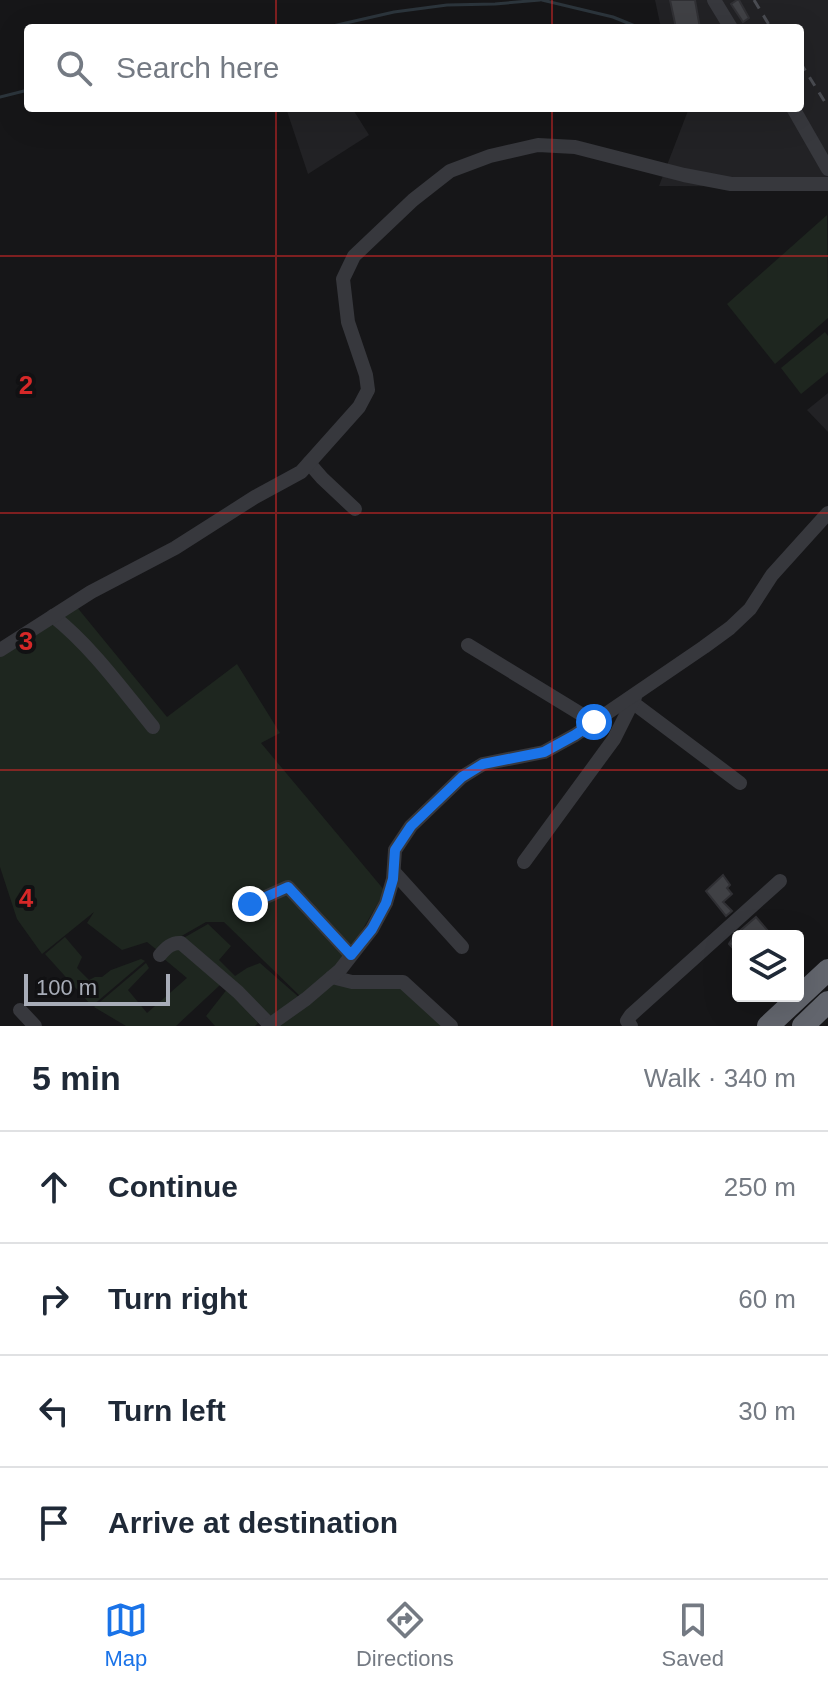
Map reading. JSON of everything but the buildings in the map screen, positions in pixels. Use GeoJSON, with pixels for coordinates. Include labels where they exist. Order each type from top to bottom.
{"type":"FeatureCollection","features":[{"type":"Feature","properties":{"kind":"highway"},"geometry":{"type":"LineString","coordinates":[[768,1026],[828,970]]}},
{"type":"Feature","properties":{"kind":"highway"},"geometry":{"type":"LineString","coordinates":[[803,1026],[828,1002]]}},
{"type":"Feature","properties":{"kind":"street"},"geometry":{"type":"LineString","coordinates":[[714,0],[729,24]]}},
{"type":"Feature","properties":{"kind":"street"},"geometry":{"type":"LineString","coordinates":[[795,112],[828,169]]}},
{"type":"Feature","properties":{"kind":"street"},"geometry":{"type":"LineString","coordinates":[[0,650],[91,592],[175,548],[301,472],[359,407],[368,390],[348,322],[343,279],[354,256],[413,200],[450,171],[490,156],[538,145],[575,147],[731,184],[828,184]]}},
{"type":"Feature","properties":{"kind":"street"},"geometry":{"type":"LineString","coordinates":[[309,463],[355,509]]}},
{"type":"Feature","properties":{"kind":"street"},"geometry":{"type":"LineString","coordinates":[[160,955],[168,946],[181,943],[269,1025],[340,970],[372,929],[386,903],[394,872],[395,850],[411,826],[462,777],[483,764],[544,752],[635,697],[750,609],[772,575],[828,513]]}},
{"type":"Feature","properties":{"kind":"street"},"geometry":{"type":"LineString","coordinates":[[53,616],[96,658],[153,727]]}},
{"type":"Feature","properties":{"kind":"street"},"geometry":{"type":"LineString","coordinates":[[468,645],[594,722]]}},
{"type":"Feature","properties":{"kind":"street"},"geometry":{"type":"LineString","coordinates":[[635,697],[740,783]]}},
{"type":"Feature","properties":{"kind":"street"},"geometry":{"type":"LineString","coordinates":[[524,862],[614,739],[635,697]]}},
{"type":"Feature","properties":{"kind":"street"},"geometry":{"type":"LineString","coordinates":[[394,872],[462,947]]}},
{"type":"Feature","properties":{"kind":"street"},"geometry":{"type":"LineString","coordinates":[[631,1026],[627,1021],[631,1015],[780,881]]}},
{"type":"Feature","properties":{"kind":"street"},"geometry":{"type":"LineString","coordinates":[[250,904],[288,887],[351,955]]}},
{"type":"Feature","properties":{"kind":"street"},"geometry":{"type":"LineString","coordinates":[[332,977],[352,982],[403,982],[451,1026]]}},
{"type":"Feature","properties":{"kind":"street"},"geometry":{"type":"LineString","coordinates":[[20,1010],[35,1026]]}},
{"type":"Feature","properties":{"kind":"shaded area"},"geometry":{"type":"Polygon","coordinates":[[[655,0],[828,0],[828,187],[659,186],[687,112],[804,112],[804,24],[660,24],[655,0]]]}},
{"type":"Feature","properties":{"kind":"shaded area"},"geometry":{"type":"Polygon","coordinates":[[[287,112],[355,112],[369,135],[308,174],[287,112]]]}},
{"type":"Feature","properties":{"kind":"shaded area"},"geometry":{"type":"Polygon","coordinates":[[[827,215],[828,318],[775,364],[727,304],[827,215]]]}},
{"type":"Feature","properties":{"kind":"shaded area"},"geometry":{"type":"Polygon","coordinates":[[[825,332],[828,336],[828,372],[801,394],[781,368],[825,332]]]}},
{"type":"Feature","properties":{"kind":"shaded area"},"geometry":{"type":"Polygon","coordinates":[[[828,393],[828,432],[807,410],[828,393]]]}},
{"type":"Feature","properties":{"kind":"shaded area"},"geometry":{"type":"Polygon","coordinates":[[[76,606],[167,717],[237,664],[280,733],[261,743],[385,891],[350,951],[302,998],[224,922],[206,922],[157,950],[147,942],[122,950],[87,923],[94,912],[42,954],[17,919],[0,867],[0,651],[76,606]]]}},
{"type":"Feature","properties":{"kind":"shaded area"},"geometry":{"type":"Polygon","coordinates":[[[208,924],[231,946],[219,960],[235,976],[260,963],[301,999],[266,1018],[180,940],[208,924]]]}},
{"type":"Feature","properties":{"kind":"shaded area"},"geometry":{"type":"Polygon","coordinates":[[[65,937],[82,957],[77,968],[89,980],[141,959],[145,961],[92,1006],[45,954],[65,937]]]}},
{"type":"Feature","properties":{"kind":"shaded area"},"geometry":{"type":"Polygon","coordinates":[[[179,947],[220,985],[176,1026],[126,1026],[94,1007],[146,963],[149,968],[128,990],[147,1013],[187,978],[163,958],[179,947]]]}},
{"type":"Feature","properties":{"kind":"shaded area"},"geometry":{"type":"Polygon","coordinates":[[[326,981],[403,988],[445,1026],[268,1026],[326,981]]]}},
{"type":"Feature","properties":{"kind":"shaded area"},"geometry":{"type":"Polygon","coordinates":[[[228,988],[258,1023],[255,1026],[215,1026],[206,1016],[228,988]]]}},
{"type":"Feature","properties":{"kind":"waterway"},"geometry":{"type":"LineString","coordinates":[[342,24],[394,12],[447,5],[540,0]]}},
{"type":"Feature","properties":{"kind":"waterway"},"geometry":{"type":"LineString","coordinates":[[542,0],[630,24]]}},
{"type":"Feature","properties":{"kind":"waterway"},"geometry":{"type":"LineString","coordinates":[[0,97],[24,91]]}},
{"type":"Feature","properties":{"kind":"railway"},"geometry":{"type":"LineString","coordinates":[[754,0],[769,24]]}},
{"type":"Feature","properties":{"kind":"railway"},"geometry":{"type":"LineString","coordinates":[[804,68],[828,107]]}},
{"type":"Feature","properties":{"kind":"route"},"geometry":{"type":"LineString","coordinates":[[250,904],[288,887],[351,955],[372,929],[386,903],[393,879],[395,850],[411,826],[462,777],[483,764],[544,752],[594,722]]}}]}
